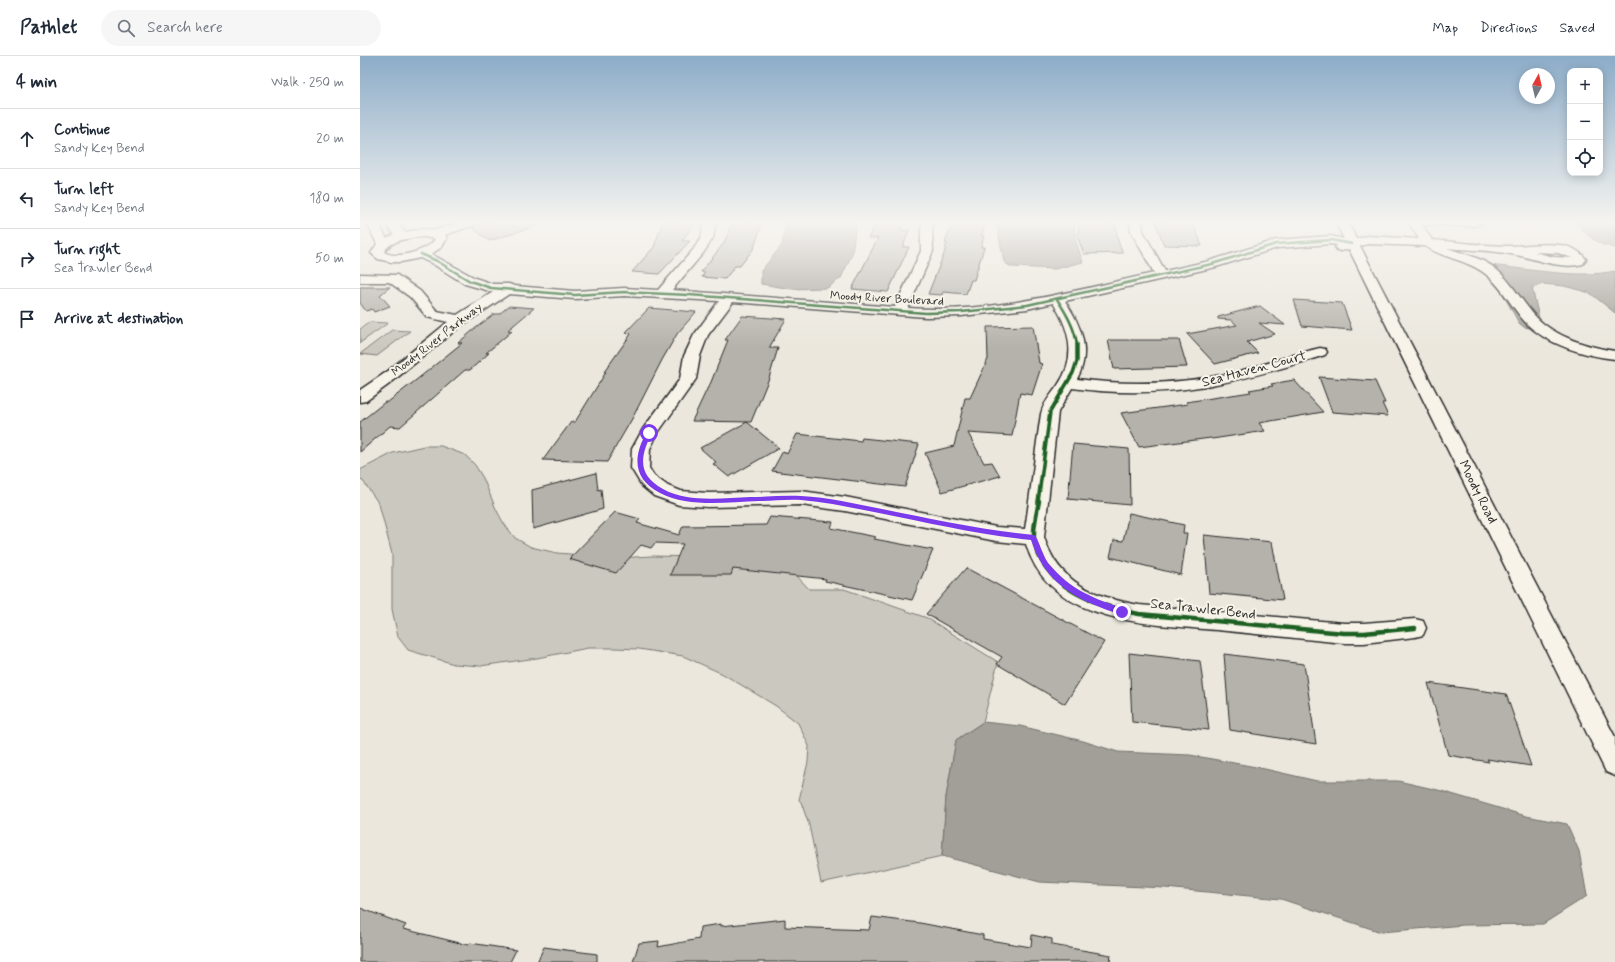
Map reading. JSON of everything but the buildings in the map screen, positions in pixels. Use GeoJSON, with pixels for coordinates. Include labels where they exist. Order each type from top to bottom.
{"type":"FeatureCollection","features":[{"type":"Feature","properties":{"kind":"street","name":"Moody River Boulevard"},"geometry":{"type":"LineString","coordinates":[[440,263],[470,281],[491,288],[510,287],[575,295],[624,292],[661,294],[926,313],[961,312],[1027,305],[1215,263]]}},
{"type":"Feature","properties":{"kind":"street"},"geometry":{"type":"LineString","coordinates":[[661,294],[688,263]]}},
{"type":"Feature","properties":{"kind":"street"},"geometry":{"type":"LineString","coordinates":[[900,311],[921,263]]}},
{"type":"Feature","properties":{"kind":"street"},"geometry":{"type":"LineString","coordinates":[[1155,263],[1161,275]]}},
{"type":"Feature","properties":{"kind":"street","name":"Moody Road"},"geometry":{"type":"LineString","coordinates":[[1362,263],[1615,763]]}},
{"type":"Feature","properties":{"kind":"street"},"geometry":{"type":"LineString","coordinates":[[1477,263],[1493,273],[1532,321],[1549,333],[1574,345],[1589,350],[1615,355]]}},
{"type":"Feature","properties":{"kind":"street","name":"Moody River Boulevard"},"geometry":{"type":"LineString","coordinates":[[476,269],[510,287]]}},
{"type":"Feature","properties":{"kind":"street"},"geometry":{"type":"LineString","coordinates":[[360,278],[392,278],[415,294],[432,314],[460,320]]}},
{"type":"Feature","properties":{"kind":"street","name":"Moody River Parkway"},"geometry":{"type":"LineString","coordinates":[[360,397],[400,369],[460,320],[510,287]]}},
{"type":"Feature","properties":{"kind":"street"},"geometry":{"type":"LineString","coordinates":[[729,298],[701,335],[692,356],[688,379],[649,433],[641,449],[640,468],[648,481],[661,491],[679,498],[708,500],[801,498],[845,504],[996,534],[1034,537]]}},
{"type":"Feature","properties":{"kind":"street","name":"Sea Trawler Bend"},"geometry":{"type":"LineString","coordinates":[[1057,299],[1074,325],[1077,341],[1075,368],[1068,383],[1055,400],[1050,412],[1034,537],[1039,554],[1046,565],[1061,582],[1081,596],[1109,608],[1139,614],[1329,633],[1364,633],[1415,628]]}},
{"type":"Feature","properties":{"kind":"street","name":"Sea Haven Court"},"geometry":{"type":"LineString","coordinates":[[1068,383],[1098,388],[1119,389],[1147,389],[1195,384],[1242,375],[1320,352]]}},
{"type":"Feature","properties":{"kind":"shaded area"},"geometry":{"type":"Polygon","coordinates":[[[767,263],[848,263],[841,278],[827,288],[792,289],[761,284],[761,271],[767,263]]]}},
{"type":"Feature","properties":{"kind":"shaded area"},"geometry":{"type":"Polygon","coordinates":[[[1006,263],[1078,263],[1055,269],[1011,267],[1006,263]]]}},
{"type":"Feature","properties":{"kind":"shaded area"},"geometry":{"type":"Polygon","coordinates":[[[1490,265],[1569,274],[1615,271],[1615,313],[1590,293],[1564,286],[1543,284],[1532,288],[1540,322],[1530,328],[1524,327],[1519,323],[1490,271],[1490,265]]]}},
{"type":"Feature","properties":{"kind":"shaded area"},"geometry":{"type":"Polygon","coordinates":[[[370,322],[388,323],[360,343],[360,329],[370,322]]]}},
{"type":"Feature","properties":{"kind":"shaded area"},"geometry":{"type":"Polygon","coordinates":[[[392,330],[410,331],[377,356],[360,354],[392,330]]]}},
{"type":"Feature","properties":{"kind":"shaded area"},"geometry":{"type":"Polygon","coordinates":[[[424,446],[441,446],[465,455],[475,465],[483,478],[503,522],[515,538],[531,547],[557,553],[619,558],[652,556],[700,557],[794,573],[809,589],[844,589],[927,618],[998,662],[983,722],[956,740],[946,797],[942,856],[821,883],[809,825],[799,800],[808,762],[809,746],[798,723],[776,706],[723,674],[683,656],[639,649],[588,648],[537,658],[480,666],[454,664],[408,650],[398,637],[392,609],[392,554],[379,504],[363,481],[360,480],[360,470],[393,453],[424,446]]]}},
{"type":"Feature","properties":{"kind":"shaded area"},"geometry":{"type":"Polygon","coordinates":[[[983,722],[1020,726],[1083,741],[1118,752],[1190,755],[1256,767],[1317,781],[1398,781],[1438,790],[1526,816],[1567,824],[1579,851],[1587,896],[1543,924],[1464,925],[1381,932],[1281,899],[1165,888],[1040,882],[942,856],[946,797],[956,740],[983,722]]]}},
{"type":"Feature","properties":{"kind":"cycle path"},"geometry":{"type":"LineString","coordinates":[[441,263],[470,281],[491,288],[575,295],[624,292],[689,295],[926,313],[961,312],[1027,305],[1214,263]]}},
{"type":"Feature","properties":{"kind":"cycle path"},"geometry":{"type":"LineString","coordinates":[[1057,299],[1074,329],[1078,350],[1077,361],[1073,373],[1050,412],[1034,537],[1039,554],[1048,569],[1059,581],[1073,592],[1089,600],[1122,611],[1139,614],[1344,633],[1364,633],[1415,628]]}},
{"type":"Feature","properties":{"kind":"route"},"geometry":{"type":"LineString","coordinates":[[649,433],[641,449],[640,468],[648,481],[661,491],[679,498],[708,500],[801,498],[845,504],[996,534],[1034,537],[1039,554],[1046,565],[1067,587],[1094,602],[1122,612]]}}]}
